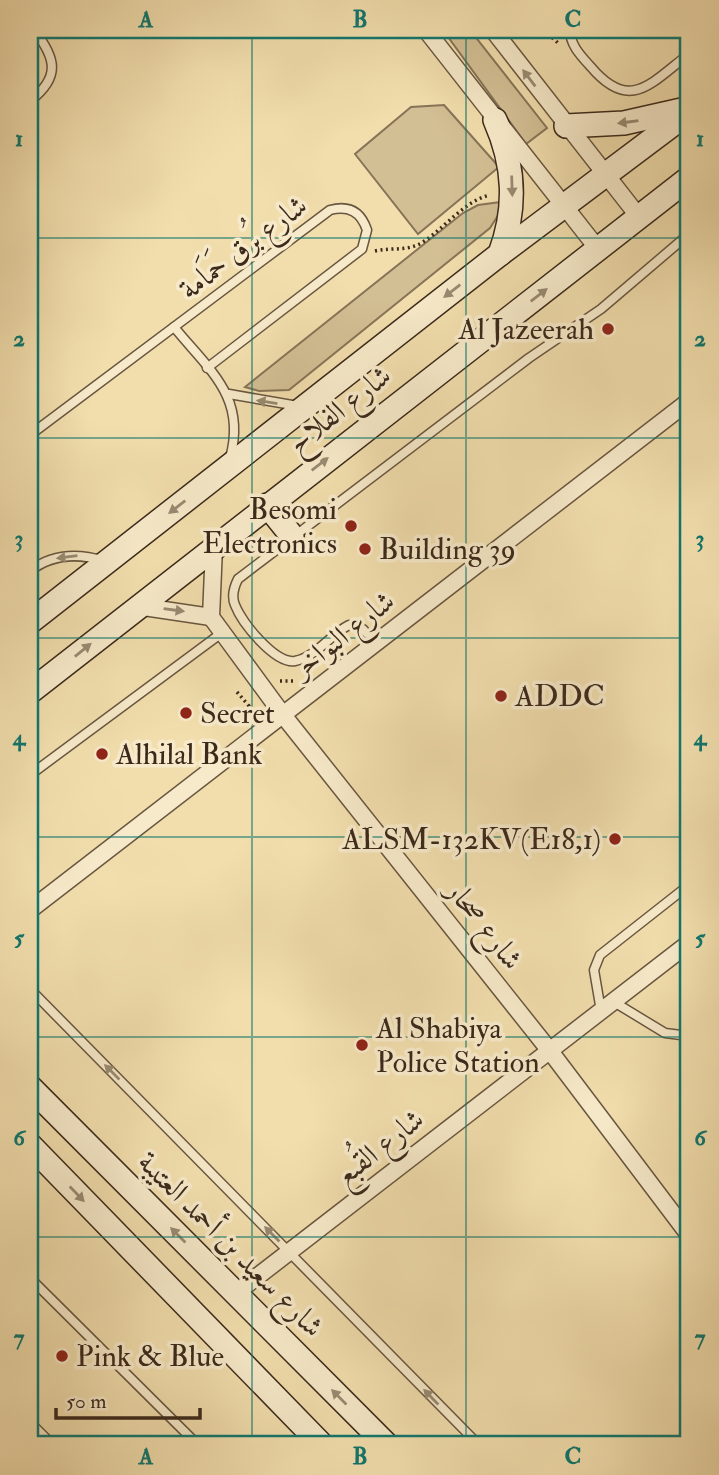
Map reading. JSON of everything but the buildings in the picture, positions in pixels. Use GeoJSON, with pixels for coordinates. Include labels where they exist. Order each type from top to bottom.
{"type":"FeatureCollection","features":[{"type":"Feature","properties":{"kind":"main road"},"geometry":{"type":"LineString","coordinates":[[566,126],[624,123],[689,110]]}},
{"type":"Feature","properties":{"kind":"main road","name":"شارع الفلاح"},"geometry":{"type":"LineString","coordinates":[[30,622],[500,254],[689,110]]}},
{"type":"Feature","properties":{"kind":"main road"},"geometry":{"type":"LineString","coordinates":[[495,120],[508,155],[513,191],[510,223],[500,254]]}},
{"type":"Feature","properties":{"kind":"main road","name":"شارع الفلاح"},"geometry":{"type":"LineString","coordinates":[[30,692],[689,178]]}},
{"type":"Feature","properties":{"kind":"main road"},"geometry":{"type":"LineString","coordinates":[[267,505],[292,536]]}},
{"type":"Feature","properties":{"kind":"main road","name":"شارع سعيد بن أحمد العتيبة"},"geometry":{"type":"LineString","coordinates":[[30,1087],[387,1445]]}},
{"type":"Feature","properties":{"kind":"main road"},"geometry":{"type":"LineString","coordinates":[[30,1145],[323,1445]]}},
{"type":"Feature","properties":{"kind":"street"},"geometry":{"type":"LineString","coordinates":[[426,30],[598,249]]}},
{"type":"Feature","properties":{"kind":"street"},"geometry":{"type":"LineString","coordinates":[[493,30],[639,218]]}},
{"type":"Feature","properties":{"kind":"street","name":"شارع البواخر"},"geometry":{"type":"LineString","coordinates":[[30,910],[689,401]]}},
{"type":"Feature","properties":{"kind":"street"},"geometry":{"type":"LineString","coordinates":[[137,606],[211,617],[214,547]]}},
{"type":"Feature","properties":{"kind":"street","name":"شارع صحار"},"geometry":{"type":"LineString","coordinates":[[211,617],[283,715],[550,1051],[689,1235]]}},
{"type":"Feature","properties":{"kind":"street","name":"شارع القُبع"},"geometry":{"type":"LineString","coordinates":[[236,1293],[689,943]]}},
{"type":"Feature","properties":{"kind":"street"},"geometry":{"type":"LineString","coordinates":[[30,1428],[47,1445]]}},
{"type":"Feature","properties":{"kind":"lane"},"geometry":{"type":"LineString","coordinates":[[30,101],[44,89],[52,70],[48,50],[34,30]]}},
{"type":"Feature","properties":{"kind":"lane"},"geometry":{"type":"LineString","coordinates":[[569,30],[579,53],[607,85],[617,91],[642,89],[689,54]]}},
{"type":"Feature","properties":{"kind":"lane","name":"شارع بُرق حَمَامة"},"geometry":{"type":"LineString","coordinates":[[30,435],[330,210],[349,209],[364,221],[366,240],[354,255]]}},
{"type":"Feature","properties":{"kind":"lane"},"geometry":{"type":"LineString","coordinates":[[376,643],[363,629],[349,625],[304,658],[291,661],[272,654],[235,605],[234,587],[238,579],[292,536],[529,358],[601,309],[689,234]]}},
{"type":"Feature","properties":{"kind":"lane"},"geometry":{"type":"LineString","coordinates":[[207,368],[354,255]]}},
{"type":"Feature","properties":{"kind":"lane","name":"شارع بُرق حَمَامة"},"geometry":{"type":"LineString","coordinates":[[174,327],[229,394]]}},
{"type":"Feature","properties":{"kind":"lane"},"geometry":{"type":"LineString","coordinates":[[227,468],[234,431],[229,394],[267,403],[305,406]]}},
{"type":"Feature","properties":{"kind":"lane"},"geometry":{"type":"LineString","coordinates":[[30,571],[62,557],[77,555],[106,562]]}},
{"type":"Feature","properties":{"kind":"lane"},"geometry":{"type":"LineString","coordinates":[[30,775],[223,632]]}},
{"type":"Feature","properties":{"kind":"lane"},"geometry":{"type":"LineString","coordinates":[[689,885],[600,956],[594,970],[607,1006],[665,1033],[689,1035]]}},
{"type":"Feature","properties":{"kind":"lane"},"geometry":{"type":"LineString","coordinates":[[30,989],[479,1445]]}},
{"type":"Feature","properties":{"kind":"lane"},"geometry":{"type":"LineString","coordinates":[[30,1278],[198,1445]]}},
{"type":"Feature","properties":{"kind":"path"},"geometry":{"type":"LineString","coordinates":[[354,255],[383,249],[401,250],[421,243],[481,197],[513,191]]}},
{"type":"Feature","properties":{"kind":"path"},"geometry":{"type":"LineString","coordinates":[[275,678],[289,682],[303,679]]}},
{"type":"Feature","properties":{"kind":"path"},"geometry":{"type":"LineString","coordinates":[[236,692],[249,706],[248,724]]}},
{"type":"Feature","properties":{"kind":"shaded area"},"geometry":{"type":"Polygon","coordinates":[[[443,30],[470,30],[547,128],[526,144],[443,30]]]}},
{"type":"Feature","properties":{"kind":"shaded area"},"geometry":{"type":"Polygon","coordinates":[[[444,105],[499,167],[418,234],[355,154],[411,107],[444,105]]]}},
{"type":"Feature","properties":{"kind":"shaded area"},"geometry":{"type":"Polygon","coordinates":[[[501,202],[499,214],[490,228],[289,390],[259,391],[245,387],[463,213],[478,205],[501,202]]]}},
{"type":"Feature","properties":{"kind":"place","name":"Al Jazeerah"},"geometry":{"type":"Point","coordinates":[608,329]}},
{"type":"Feature","properties":{"kind":"place","name":"Besomi Electronics"},"geometry":{"type":"Point","coordinates":[351,526]}},
{"type":"Feature","properties":{"kind":"place","name":"Building 39"},"geometry":{"type":"Point","coordinates":[365,549]}},
{"type":"Feature","properties":{"kind":"place","name":"ADDC"},"geometry":{"type":"Point","coordinates":[501,696]}},
{"type":"Feature","properties":{"kind":"place","name":"Secret"},"geometry":{"type":"Point","coordinates":[186,713]}},
{"type":"Feature","properties":{"kind":"place","name":"Alhilal Bank"},"geometry":{"type":"Point","coordinates":[102,754]}},
{"type":"Feature","properties":{"kind":"place","name":"ALSM-132KV(E18,1)"},"geometry":{"type":"Point","coordinates":[615,839]}},
{"type":"Feature","properties":{"kind":"place","name":"Al Shabiya Police Station"},"geometry":{"type":"Point","coordinates":[362,1045]}},
{"type":"Feature","properties":{"kind":"place","name":"Pink & Blue"},"geometry":{"type":"Point","coordinates":[62,1356]}}]}
